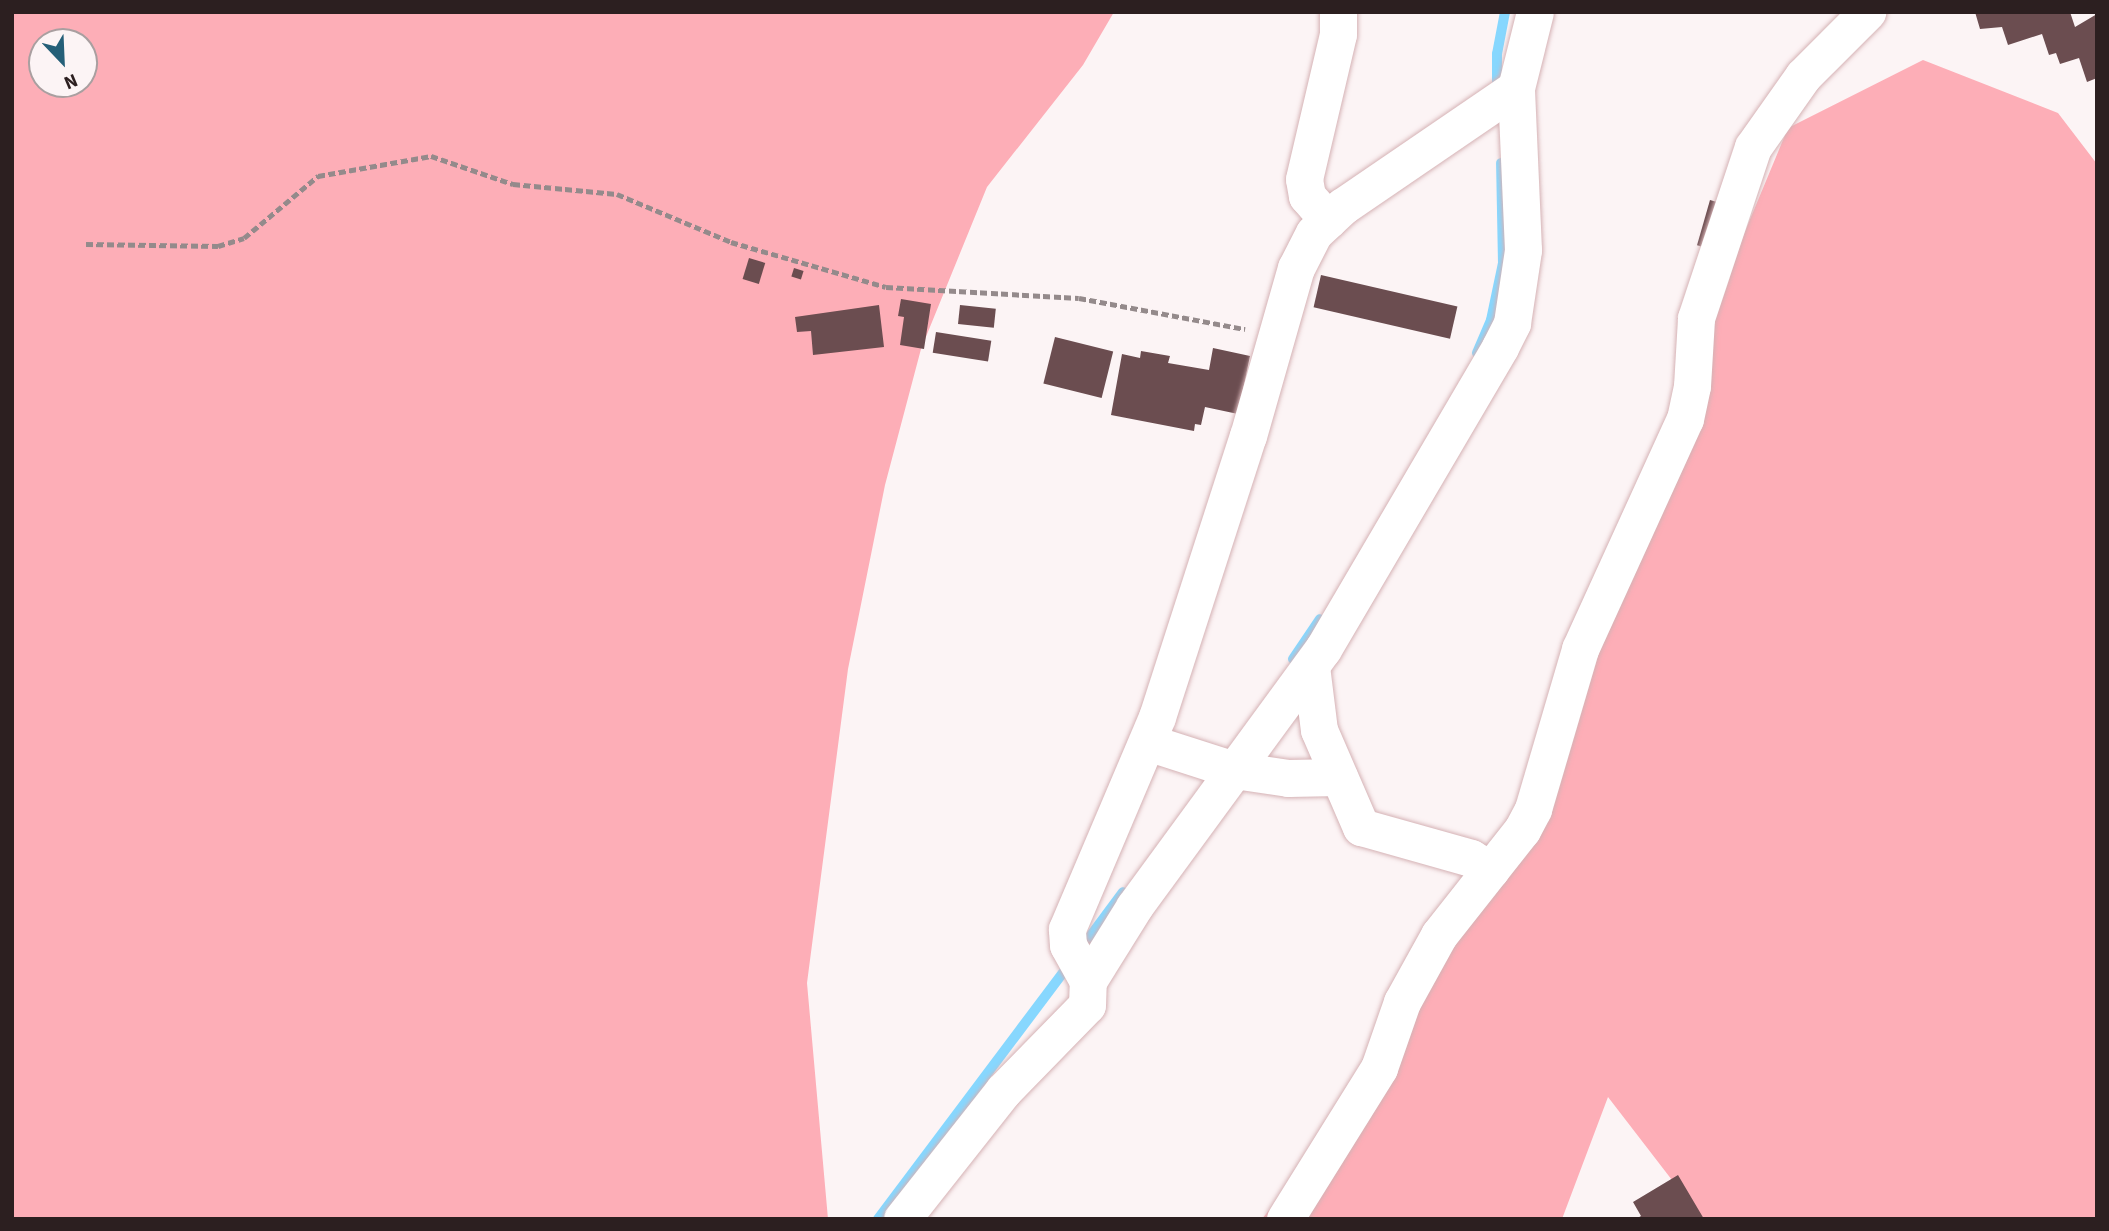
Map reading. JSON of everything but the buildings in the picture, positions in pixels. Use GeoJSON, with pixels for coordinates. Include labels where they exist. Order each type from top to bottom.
{"type":"FeatureCollection","features":[{"type":"Feature","properties":{"kind":"street"},"geometry":{"type":"LineString","coordinates":[[1328,220],[1307,196],[1304,179],[1338,34],[1338,12]]}},
{"type":"Feature","properties":{"kind":"street"},"geometry":{"type":"LineString","coordinates":[[902,1219],[1003,1091],[1087,1005],[1088,981],[1134,907],[1311,666],[1382,555],[1512,323],[1523,250],[1516,88],[1535,12]]}},
{"type":"Feature","properties":{"kind":"street"},"geometry":{"type":"LineString","coordinates":[[1285,1219],[1379,1068],[1402,1002],[1438,935],[1491,870],[1533,809],[1580,649],[1685,419],[1692,386],[1696,318],[1753,147],[1803,76],[1867,12]]}},
{"type":"Feature","properties":{"kind":"street"},"geometry":{"type":"LineString","coordinates":[[1088,981],[1068,945],[1067,929],[1147,742],[1248,436],[1296,268],[1314,233],[1343,206],[1516,88]]}},
{"type":"Feature","properties":{"kind":"street"},"geometry":{"type":"LineString","coordinates":[[1311,666],[1319,730],[1366,830],[1471,858],[1491,870]]}},
{"type":"Feature","properties":{"kind":"street"},"geometry":{"type":"LineString","coordinates":[[1147,742],[1234,770],[1288,778],[1339,777]]}},
{"type":"Feature","properties":{"kind":"path"},"geometry":{"type":"LineString","coordinates":[[86,244],[218,246],[244,238],[318,176],[431,156],[513,184],[617,194],[731,242],[886,287],[1079,298],[1251,330],[1277,331]]}},
{"type":"Feature","properties":{"kind":"shaded area"},"geometry":{"type":"Polygon","coordinates":[[[12,12],[1114,12],[1083,65],[987,187],[921,349],[885,485],[848,669],[807,983],[828,1219],[12,1219],[12,12]]]}},
{"type":"Feature","properties":{"kind":"shaded area"},"geometry":{"type":"Polygon","coordinates":[[[1923,60],[2058,113],[2097,164],[2097,1219],[1702,1219],[1608,1097],[1562,1219],[1262,1219],[1346,1115],[1515,831],[1692,359],[1788,128],[1923,60]]]}},
{"type":"Feature","properties":{"kind":"waterway"},"geometry":{"type":"LineString","coordinates":[[1497,92],[1497,54],[1505,12]]}},
{"type":"Feature","properties":{"kind":"waterway"},"geometry":{"type":"LineString","coordinates":[[1477,353],[1491,320],[1503,263],[1501,163]]}},
{"type":"Feature","properties":{"kind":"waterway"},"geometry":{"type":"LineString","coordinates":[[1293,659],[1320,619]]}},
{"type":"Feature","properties":{"kind":"waterway"},"geometry":{"type":"LineString","coordinates":[[1080,950],[1123,892]]}},
{"type":"Feature","properties":{"kind":"waterway"},"geometry":{"type":"LineString","coordinates":[[878,1219],[1069,965]]}}]}
